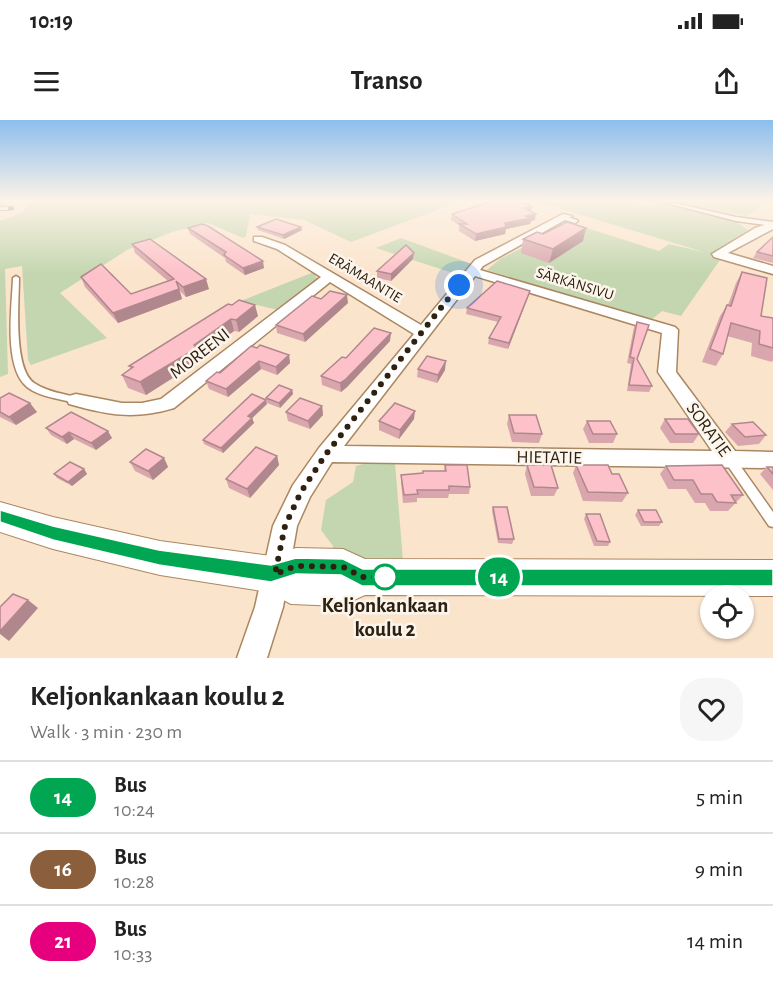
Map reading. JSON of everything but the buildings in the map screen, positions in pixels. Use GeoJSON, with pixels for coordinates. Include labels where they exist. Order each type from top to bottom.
{"type":"FeatureCollection","features":[{"type":"Feature","properties":{"kind":"main road"},"geometry":{"type":"LineString","coordinates":[[0,517],[53,533],[159,558],[275,574],[291,585],[341,587],[362,577],[773,578]]}},
{"type":"Feature","properties":{"kind":"street"},"geometry":{"type":"LineString","coordinates":[[252,658],[269,607],[285,526],[301,492],[326,454],[471,271],[489,255],[554,225]]}},
{"type":"Feature","properties":{"kind":"street"},"geometry":{"type":"LineString","coordinates":[[770,225],[718,254],[773,270]]}},
{"type":"Feature","properties":{"kind":"street","name":"ERÄMAANTIE"},"geometry":{"type":"LineString","coordinates":[[258,239],[281,247],[422,332]]}},
{"type":"Feature","properties":{"kind":"street","name":"SÄRKÄNSIVU"},"geometry":{"type":"LineString","coordinates":[[471,271],[670,330]]}},
{"type":"Feature","properties":{"kind":"street","name":"MOREENI"},"geometry":{"type":"LineString","coordinates":[[76,400],[128,412],[148,411],[167,404],[330,276]]}},
{"type":"Feature","properties":{"kind":"street","name":"SORATIE"},"geometry":{"type":"LineString","coordinates":[[670,330],[667,372],[730,460]]}},
{"type":"Feature","properties":{"kind":"street","name":"HIETATIE"},"geometry":{"type":"LineString","coordinates":[[326,454],[773,460]]}},
{"type":"Feature","properties":{"kind":"lane"},"geometry":{"type":"LineString","coordinates":[[749,225],[759,230]]}},
{"type":"Feature","properties":{"kind":"lane"},"geometry":{"type":"LineString","coordinates":[[16,278],[17,364],[28,383],[53,394],[76,400]]}},
{"type":"Feature","properties":{"kind":"lane","name":"SORATIE"},"geometry":{"type":"LineString","coordinates":[[730,460],[773,522]]}},
{"type":"Feature","properties":{"kind":"green space"},"geometry":{"type":"Polygon","coordinates":[[[0,225],[200,225],[172,232],[127,250],[60,293],[107,338],[31,365],[28,360],[22,266],[5,269],[8,374],[0,377],[0,225]]]}},
{"type":"Feature","properties":{"kind":"green space"},"geometry":{"type":"Polygon","coordinates":[[[213,225],[248,225],[246,236],[243,238],[213,225]]]}},
{"type":"Feature","properties":{"kind":"green space"},"geometry":{"type":"Polygon","coordinates":[[[315,225],[396,225],[351,242],[315,225]]]}},
{"type":"Feature","properties":{"kind":"green space"},"geometry":{"type":"Polygon","coordinates":[[[567,225],[578,225],[659,251],[669,244],[704,252],[615,225],[741,225],[748,230],[711,254],[722,257],[681,316],[662,311],[650,321],[487,270],[500,259],[567,225]]]}},
{"type":"Feature","properties":{"kind":"green space"},"geometry":{"type":"Polygon","coordinates":[[[401,238],[472,264],[459,275],[376,248],[401,238]]]}},
{"type":"Feature","properties":{"kind":"green space"},"geometry":{"type":"Polygon","coordinates":[[[314,272],[318,281],[278,310],[241,301],[314,272]]]}},
{"type":"Feature","properties":{"kind":"green space"},"geometry":{"type":"Polygon","coordinates":[[[370,462],[395,463],[403,561],[332,558],[333,546],[321,530],[326,500],[353,482],[356,466],[370,462]]]}},
{"type":"Feature","properties":{"kind":"bus line","name":"14"},"geometry":{"type":"LineString","coordinates":[[0,517],[53,533],[159,558],[271,574],[296,566],[343,567],[362,577],[773,578]]}},
{"type":"Feature","properties":{"kind":"place","name":"Keljonkankaan koulu 2"},"geometry":{"type":"Point","coordinates":[385,577]}},
{"type":"Feature","properties":{"kind":"route"},"geometry":{"type":"LineString","coordinates":[[385,577],[362,577],[343,567],[296,566],[275,574],[280,542],[301,492],[326,454],[459,285]]}}]}
